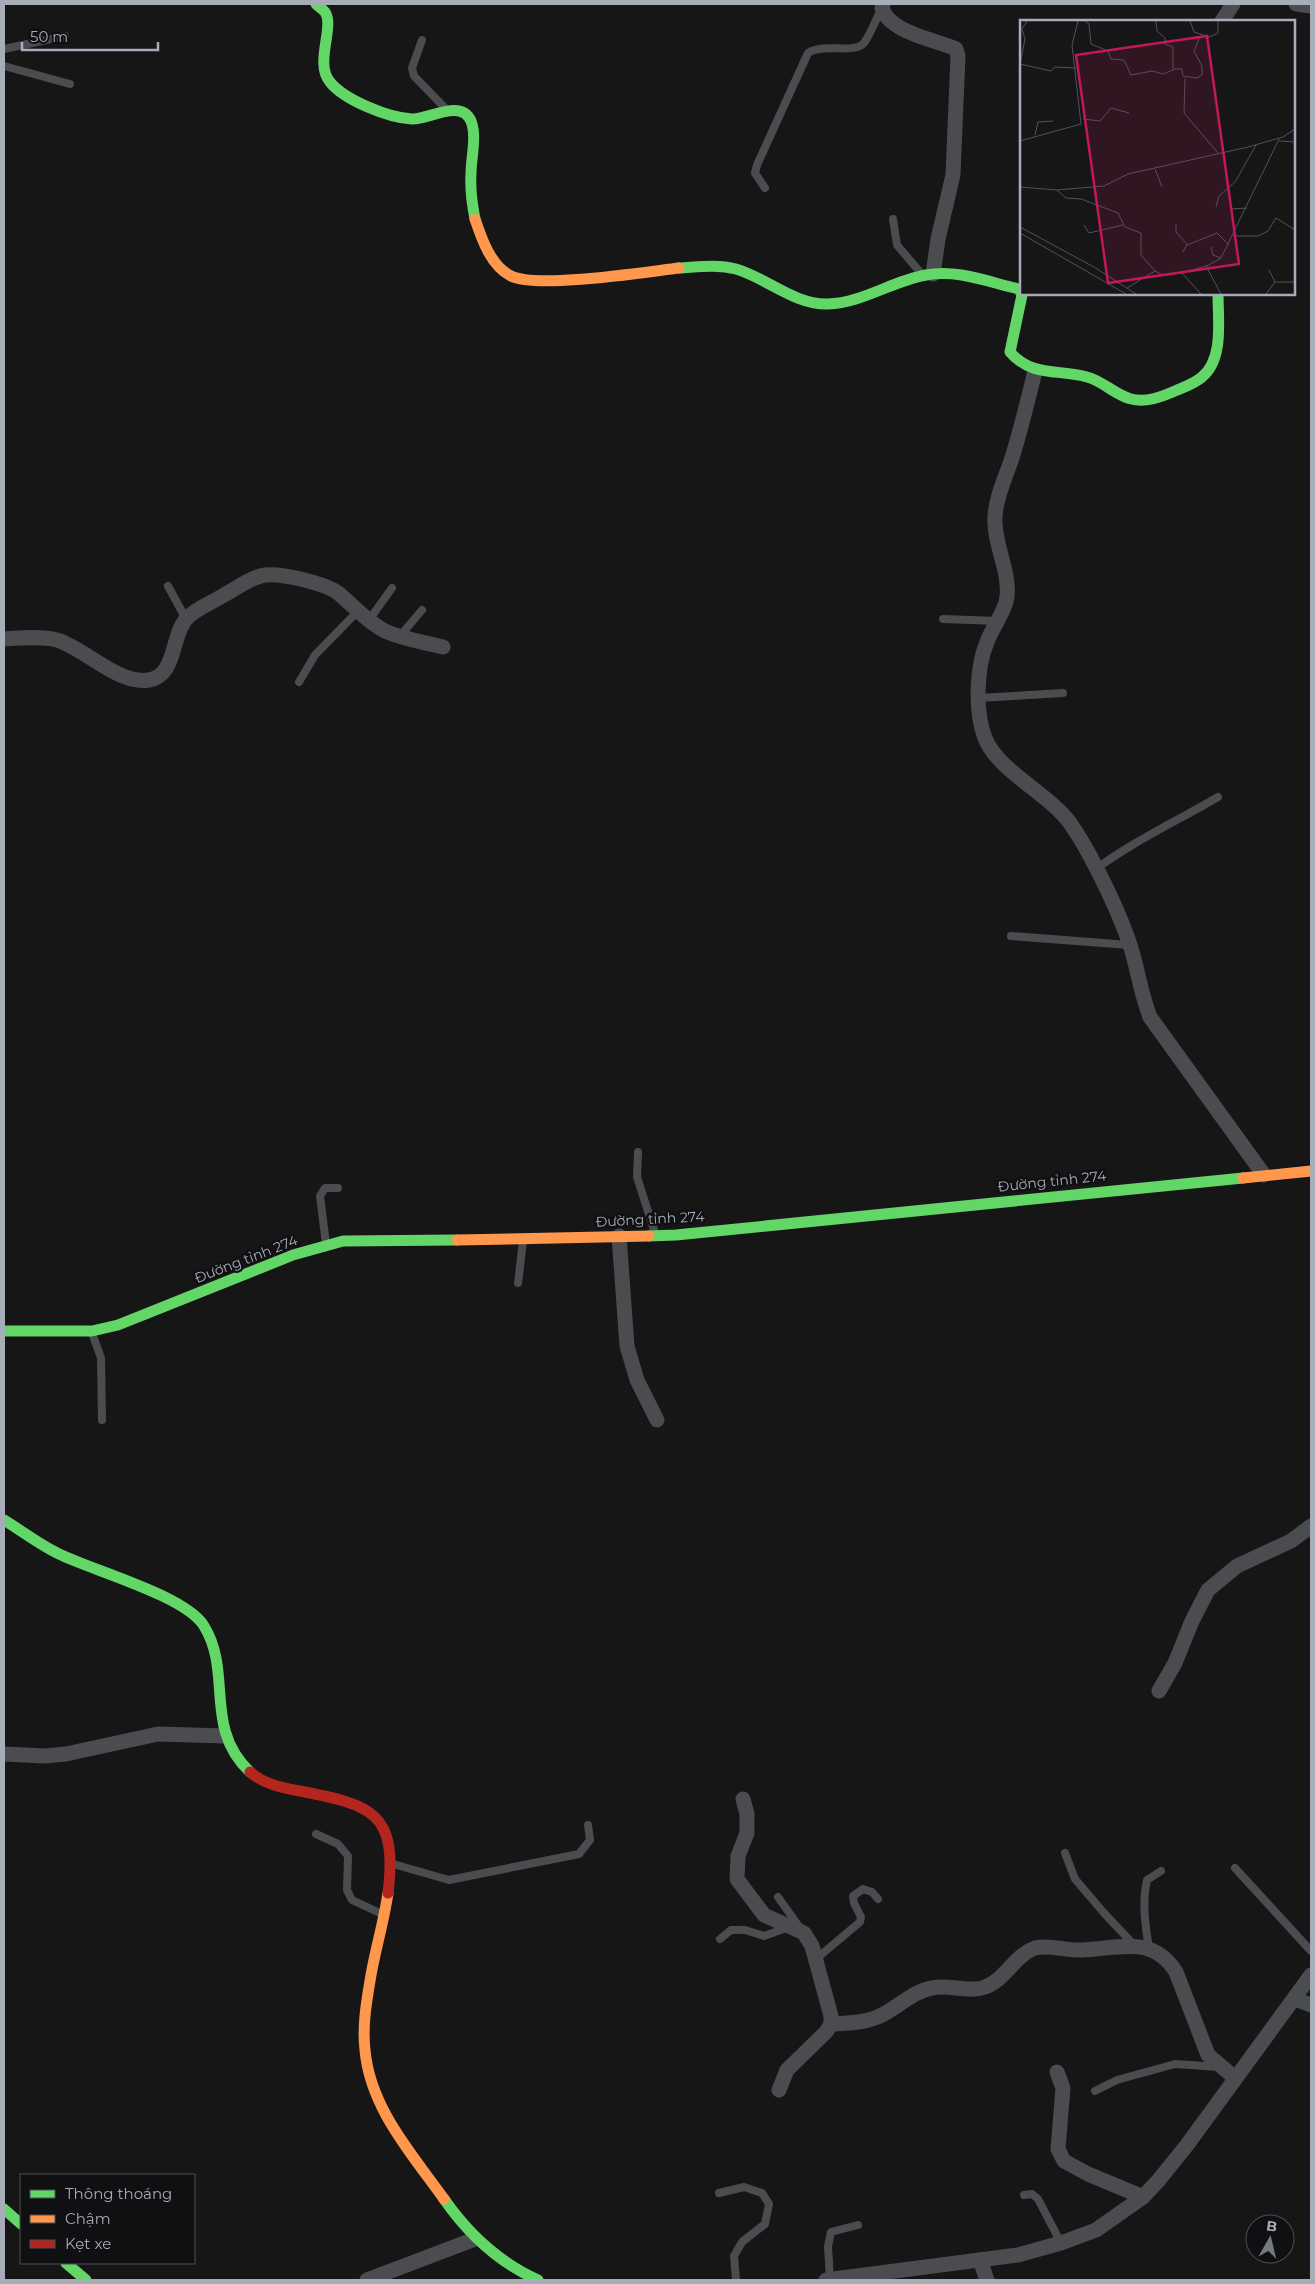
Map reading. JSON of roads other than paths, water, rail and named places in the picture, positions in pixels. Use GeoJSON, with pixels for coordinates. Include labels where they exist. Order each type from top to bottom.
{"type":"FeatureCollection","features":[{"type":"Feature","properties":{"kind":"street"},"geometry":{"type":"LineString","coordinates":[[316,4],[325,12],[327,20],[324,73],[328,83],[337,90],[388,115],[402,119],[415,119],[448,110],[458,111],[467,115],[473,123],[472,201],[487,250],[496,266],[510,276],[531,281],[553,281],[704,266],[724,266],[740,270],[809,301],[826,304],[841,302],[928,275],[957,274],[1020,288]]}},
{"type":"Feature","properties":{"kind":"street"},"geometry":{"type":"LineString","coordinates":[[1223,20],[1233,4]]}},
{"type":"Feature","properties":{"kind":"street"},"geometry":{"type":"LineString","coordinates":[[1296,4],[1311,6]]}},
{"type":"Feature","properties":{"kind":"street"},"geometry":{"type":"LineString","coordinates":[[882,6],[884,17],[898,27],[956,49],[958,56],[954,175],[928,275]]}},
{"type":"Feature","properties":{"kind":"street"},"geometry":{"type":"LineString","coordinates":[[1022,295],[1010,352],[1015,360],[1035,370],[1085,376],[1097,380],[1128,399],[1142,402],[1163,396],[1197,382],[1207,373],[1214,360],[1216,347],[1218,295]]}},
{"type":"Feature","properties":{"kind":"street"},"geometry":{"type":"LineString","coordinates":[[1035,370],[1020,433],[995,513],[994,528],[1007,599],[983,653],[978,698],[980,721],[986,740],[999,759],[1060,811],[1071,824],[1096,869],[1129,945],[1142,998],[1150,1017],[1264,1175]]}},
{"type":"Feature","properties":{"kind":"street"},"geometry":{"type":"LineString","coordinates":[[4,639],[55,640],[72,646],[117,674],[147,681],[160,677],[168,667],[177,636],[186,619],[251,580],[265,575],[316,583],[336,592],[385,631],[443,647]]}},
{"type":"Feature","properties":{"kind":"street","name":"Đường tỉnh 274"},"geometry":{"type":"LineString","coordinates":[[4,1331],[92,1331],[118,1325],[293,1255],[343,1241],[656,1235],[1311,1171]]}},
{"type":"Feature","properties":{"kind":"street"},"geometry":{"type":"LineString","coordinates":[[619,1236],[627,1346],[637,1380],[657,1420]]}},
{"type":"Feature","properties":{"kind":"street"},"geometry":{"type":"LineString","coordinates":[[4,1520],[58,1554],[178,1603],[194,1614],[206,1628],[212,1645],[225,1736],[240,1763],[256,1778],[280,1786],[343,1800],[364,1808],[381,1822],[390,1842],[392,1863],[371,1975],[364,2037],[365,2059],[370,2080],[402,2142],[475,2239],[528,2276],[538,2280]]}},
{"type":"Feature","properties":{"kind":"street"},"geometry":{"type":"LineString","coordinates":[[1159,1691],[1175,1663],[1208,1590],[1237,1566],[1291,1541],[1311,1526]]}},
{"type":"Feature","properties":{"kind":"street"},"geometry":{"type":"LineString","coordinates":[[4,1754],[44,1756],[66,1754],[158,1734],[225,1736]]}},
{"type":"Feature","properties":{"kind":"street"},"geometry":{"type":"LineString","coordinates":[[743,1799],[747,1814],[747,1833],[738,1856],[737,1879],[764,1914],[798,1930],[812,1946],[831,2016],[826,2032],[787,2070],[779,2090]]}},
{"type":"Feature","properties":{"kind":"street"},"geometry":{"type":"LineString","coordinates":[[830,2024],[871,2020],[930,1988],[984,1988],[994,1983],[1027,1952],[1036,1948],[1081,1950],[1142,1947],[1160,1953],[1169,1961],[1176,1972],[1208,2055],[1235,2078]]}},
{"type":"Feature","properties":{"kind":"street"},"geometry":{"type":"LineString","coordinates":[[826,2280],[1018,2255],[1061,2244],[1096,2230],[1143,2197],[1187,2145],[1311,1975]]}},
{"type":"Feature","properties":{"kind":"street"},"geometry":{"type":"LineString","coordinates":[[1295,1999],[1311,2005]]}},
{"type":"Feature","properties":{"kind":"street"},"geometry":{"type":"LineString","coordinates":[[1057,2072],[1064,2088],[1058,2149],[1064,2161],[1088,2174],[1143,2197]]}},
{"type":"Feature","properties":{"kind":"street"},"geometry":{"type":"LineString","coordinates":[[4,2209],[20,2223]]}},
{"type":"Feature","properties":{"kind":"street"},"geometry":{"type":"LineString","coordinates":[[366,2280],[475,2239]]}},
{"type":"Feature","properties":{"kind":"street"},"geometry":{"type":"LineString","coordinates":[[980,2260],[987,2280]]}},
{"type":"Feature","properties":{"kind":"street"},"geometry":{"type":"LineString","coordinates":[[67,2264],[86,2280]]}},
{"type":"Feature","properties":{"kind":"lane"},"geometry":{"type":"LineString","coordinates":[[327,20],[333,4]]}},
{"type":"Feature","properties":{"kind":"lane"},"geometry":{"type":"LineString","coordinates":[[765,188],[755,173],[757,165],[808,53],[816,48],[857,48],[863,44],[882,6]]}},
{"type":"Feature","properties":{"kind":"lane"},"geometry":{"type":"LineString","coordinates":[[4,49],[65,36]]}},
{"type":"Feature","properties":{"kind":"lane"},"geometry":{"type":"LineString","coordinates":[[422,40],[412,68],[414,76],[448,110]]}},
{"type":"Feature","properties":{"kind":"lane"},"geometry":{"type":"LineString","coordinates":[[4,66],[70,84]]}},
{"type":"Feature","properties":{"kind":"lane"},"geometry":{"type":"LineString","coordinates":[[893,219],[896,245],[928,275]]}},
{"type":"Feature","properties":{"kind":"lane"},"geometry":{"type":"LineString","coordinates":[[168,586],[186,619]]}},
{"type":"Feature","properties":{"kind":"lane"},"geometry":{"type":"LineString","coordinates":[[299,682],[315,655],[364,616],[392,588]]}},
{"type":"Feature","properties":{"kind":"lane"},"geometry":{"type":"LineString","coordinates":[[400,636],[422,610]]}},
{"type":"Feature","properties":{"kind":"lane"},"geometry":{"type":"LineString","coordinates":[[943,619],[998,621]]}},
{"type":"Feature","properties":{"kind":"lane"},"geometry":{"type":"LineString","coordinates":[[978,698],[1063,693]]}},
{"type":"Feature","properties":{"kind":"lane"},"geometry":{"type":"LineString","coordinates":[[1096,869],[1129,845],[1144,839],[1218,797]]}},
{"type":"Feature","properties":{"kind":"lane"},"geometry":{"type":"LineString","coordinates":[[1011,936],[1129,945]]}},
{"type":"Feature","properties":{"kind":"lane"},"geometry":{"type":"LineString","coordinates":[[638,1152],[637,1177],[656,1235]]}},
{"type":"Feature","properties":{"kind":"lane"},"geometry":{"type":"LineString","coordinates":[[326,1246],[320,1196],[325,1188],[338,1188]]}},
{"type":"Feature","properties":{"kind":"lane"},"geometry":{"type":"LineString","coordinates":[[518,1283],[523,1239]]}},
{"type":"Feature","properties":{"kind":"lane"},"geometry":{"type":"LineString","coordinates":[[92,1331],[101,1358],[102,1420]]}},
{"type":"Feature","properties":{"kind":"lane"},"geometry":{"type":"LineString","coordinates":[[392,1863],[449,1880],[579,1854],[590,1840],[588,1825]]}},
{"type":"Feature","properties":{"kind":"lane"},"geometry":{"type":"LineString","coordinates":[[316,1834],[338,1844],[348,1856],[348,1890],[352,1900],[383,1915]]}},
{"type":"Feature","properties":{"kind":"lane"},"geometry":{"type":"LineString","coordinates":[[1065,1853],[1075,1879],[1104,1914],[1142,1947]]}},
{"type":"Feature","properties":{"kind":"lane"},"geometry":{"type":"LineString","coordinates":[[1235,1868],[1311,1951]]}},
{"type":"Feature","properties":{"kind":"lane"},"geometry":{"type":"LineString","coordinates":[[1142,1947],[1145,1922],[1145,1892],[1148,1880],[1161,1871]]}},
{"type":"Feature","properties":{"kind":"lane"},"geometry":{"type":"LineString","coordinates":[[816,1959],[860,1922],[861,1918],[853,1896],[857,1892],[863,1888],[878,1898]]}},
{"type":"Feature","properties":{"kind":"lane"},"geometry":{"type":"LineString","coordinates":[[720,1940],[731,1930],[745,1930],[764,1936],[798,1930],[778,1897]]}},
{"type":"Feature","properties":{"kind":"lane"},"geometry":{"type":"LineString","coordinates":[[1095,2091],[1128,2076],[1175,2064],[1221,2067]]}},
{"type":"Feature","properties":{"kind":"lane"},"geometry":{"type":"LineString","coordinates":[[719,2193],[744,2187],[762,2193],[769,2204],[765,2224],[742,2242],[734,2256],[736,2280]]}},
{"type":"Feature","properties":{"kind":"lane"},"geometry":{"type":"LineString","coordinates":[[1024,2195],[1032,2194],[1038,2199],[1061,2244]]}},
{"type":"Feature","properties":{"kind":"lane"},"geometry":{"type":"LineString","coordinates":[[830,2280],[828,2246],[831,2232],[858,2225]]}}]}
